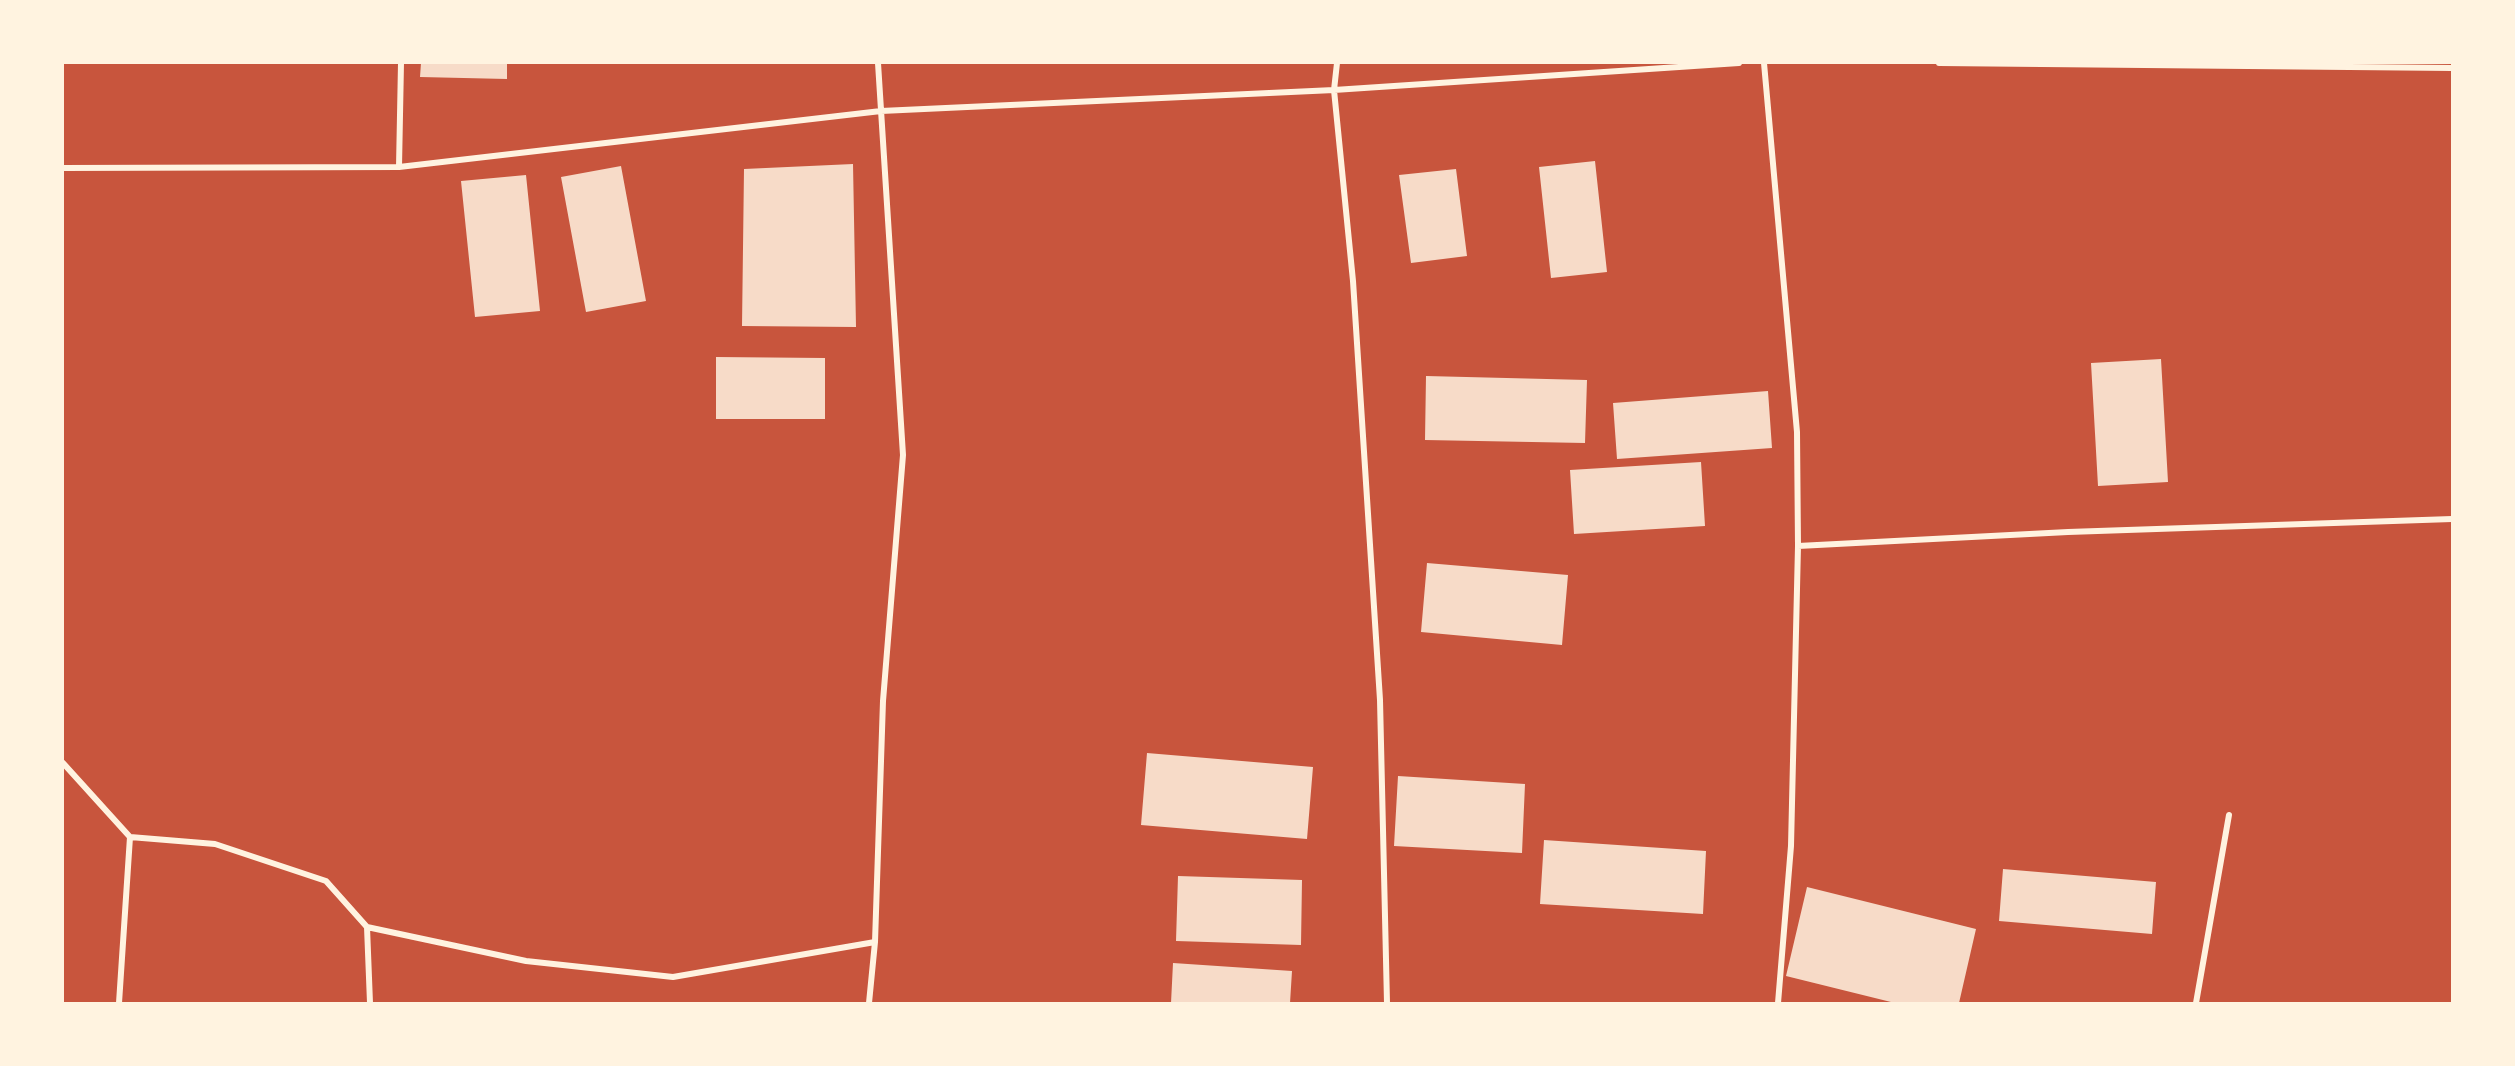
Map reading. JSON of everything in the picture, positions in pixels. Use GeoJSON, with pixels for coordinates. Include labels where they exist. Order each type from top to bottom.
{"type":"FeatureCollection","features":[{"type":"Feature","properties":{"kind":"street"},"geometry":{"type":"LineString","coordinates":[[399,167],[401,63]]}},
{"type":"Feature","properties":{"kind":"street"},"geometry":{"type":"LineString","coordinates":[[868,1003],[875,942],[883,701],[903,455],[878,63]]}},
{"type":"Feature","properties":{"kind":"street"},"geometry":{"type":"LineString","coordinates":[[1337,63],[1334,90],[1353,281],[1380,700],[1387,1003]]}},
{"type":"Feature","properties":{"kind":"street"},"geometry":{"type":"LineString","coordinates":[[63,168],[399,167],[882,111],[1334,90],[1739,63]]}},
{"type":"Feature","properties":{"kind":"street"},"geometry":{"type":"LineString","coordinates":[[1764,63],[1797,432],[1798,546],[1791,846],[1778,1003]]}},
{"type":"Feature","properties":{"kind":"street"},"geometry":{"type":"LineString","coordinates":[[1939,63],[2452,68]]}},
{"type":"Feature","properties":{"kind":"street"},"geometry":{"type":"LineString","coordinates":[[1798,546],[2068,532],[2452,519]]}},
{"type":"Feature","properties":{"kind":"street"},"geometry":{"type":"LineString","coordinates":[[63,763],[130,837],[215,844],[326,881],[367,927],[526,961],[673,977],[875,942]]}},
{"type":"Feature","properties":{"kind":"street"},"geometry":{"type":"LineString","coordinates":[[2196,1003],[2229,814]]}},
{"type":"Feature","properties":{"kind":"street"},"geometry":{"type":"LineString","coordinates":[[119,1003],[130,837]]}},
{"type":"Feature","properties":{"kind":"street"},"geometry":{"type":"LineString","coordinates":[[367,927],[370,1003]]}},
{"type":"Feature","properties":{"kind":"building"},"geometry":{"type":"Polygon","coordinates":[[[421,63],[507,63],[507,79],[420,77],[421,63]]]}},
{"type":"Feature","properties":{"kind":"building"},"geometry":{"type":"Polygon","coordinates":[[[1595,161],[1607,272],[1551,278],[1539,167],[1595,161]]]}},
{"type":"Feature","properties":{"kind":"building"},"geometry":{"type":"Polygon","coordinates":[[[853,164],[856,327],[742,326],[744,169],[853,164]]]}},
{"type":"Feature","properties":{"kind":"building"},"geometry":{"type":"Polygon","coordinates":[[[621,166],[646,301],[586,312],[561,177],[621,166]]]}},
{"type":"Feature","properties":{"kind":"building"},"geometry":{"type":"Polygon","coordinates":[[[1456,169],[1467,256],[1411,263],[1399,175],[1456,169]]]}},
{"type":"Feature","properties":{"kind":"building"},"geometry":{"type":"Polygon","coordinates":[[[526,175],[540,311],[475,317],[461,181],[526,175]]]}},
{"type":"Feature","properties":{"kind":"building"},"geometry":{"type":"Polygon","coordinates":[[[716,357],[825,358],[825,419],[716,419],[716,357]]]}},
{"type":"Feature","properties":{"kind":"building"},"geometry":{"type":"Polygon","coordinates":[[[2161,359],[2168,482],[2098,486],[2091,363],[2161,359]]]}},
{"type":"Feature","properties":{"kind":"building"},"geometry":{"type":"Polygon","coordinates":[[[1426,376],[1587,380],[1585,443],[1425,440],[1426,376]]]}},
{"type":"Feature","properties":{"kind":"building"},"geometry":{"type":"Polygon","coordinates":[[[1768,391],[1772,448],[1617,459],[1613,403],[1768,391]]]}},
{"type":"Feature","properties":{"kind":"building"},"geometry":{"type":"Polygon","coordinates":[[[1701,462],[1705,526],[1574,534],[1570,470],[1701,462]]]}},
{"type":"Feature","properties":{"kind":"building"},"geometry":{"type":"Polygon","coordinates":[[[1427,563],[1568,575],[1562,645],[1421,632],[1427,563]]]}},
{"type":"Feature","properties":{"kind":"building"},"geometry":{"type":"Polygon","coordinates":[[[1147,753],[1313,767],[1307,839],[1141,825],[1147,753]]]}},
{"type":"Feature","properties":{"kind":"building"},"geometry":{"type":"Polygon","coordinates":[[[1398,776],[1525,784],[1522,853],[1394,846],[1398,776]]]}},
{"type":"Feature","properties":{"kind":"building"},"geometry":{"type":"Polygon","coordinates":[[[1544,840],[1706,851],[1703,914],[1540,904],[1544,840]]]}},
{"type":"Feature","properties":{"kind":"building"},"geometry":{"type":"Polygon","coordinates":[[[2003,869],[2156,882],[2152,934],[1999,921],[2003,869]]]}},
{"type":"Feature","properties":{"kind":"building"},"geometry":{"type":"Polygon","coordinates":[[[1178,876],[1302,880],[1301,945],[1176,941],[1178,876]]]}},
{"type":"Feature","properties":{"kind":"building"},"geometry":{"type":"Polygon","coordinates":[[[1807,887],[1976,929],[1959,1003],[1895,1003],[1786,976],[1807,887]]]}},
{"type":"Feature","properties":{"kind":"building"},"geometry":{"type":"Polygon","coordinates":[[[1173,963],[1292,971],[1290,1003],[1171,1003],[1173,963]]]}}]}
